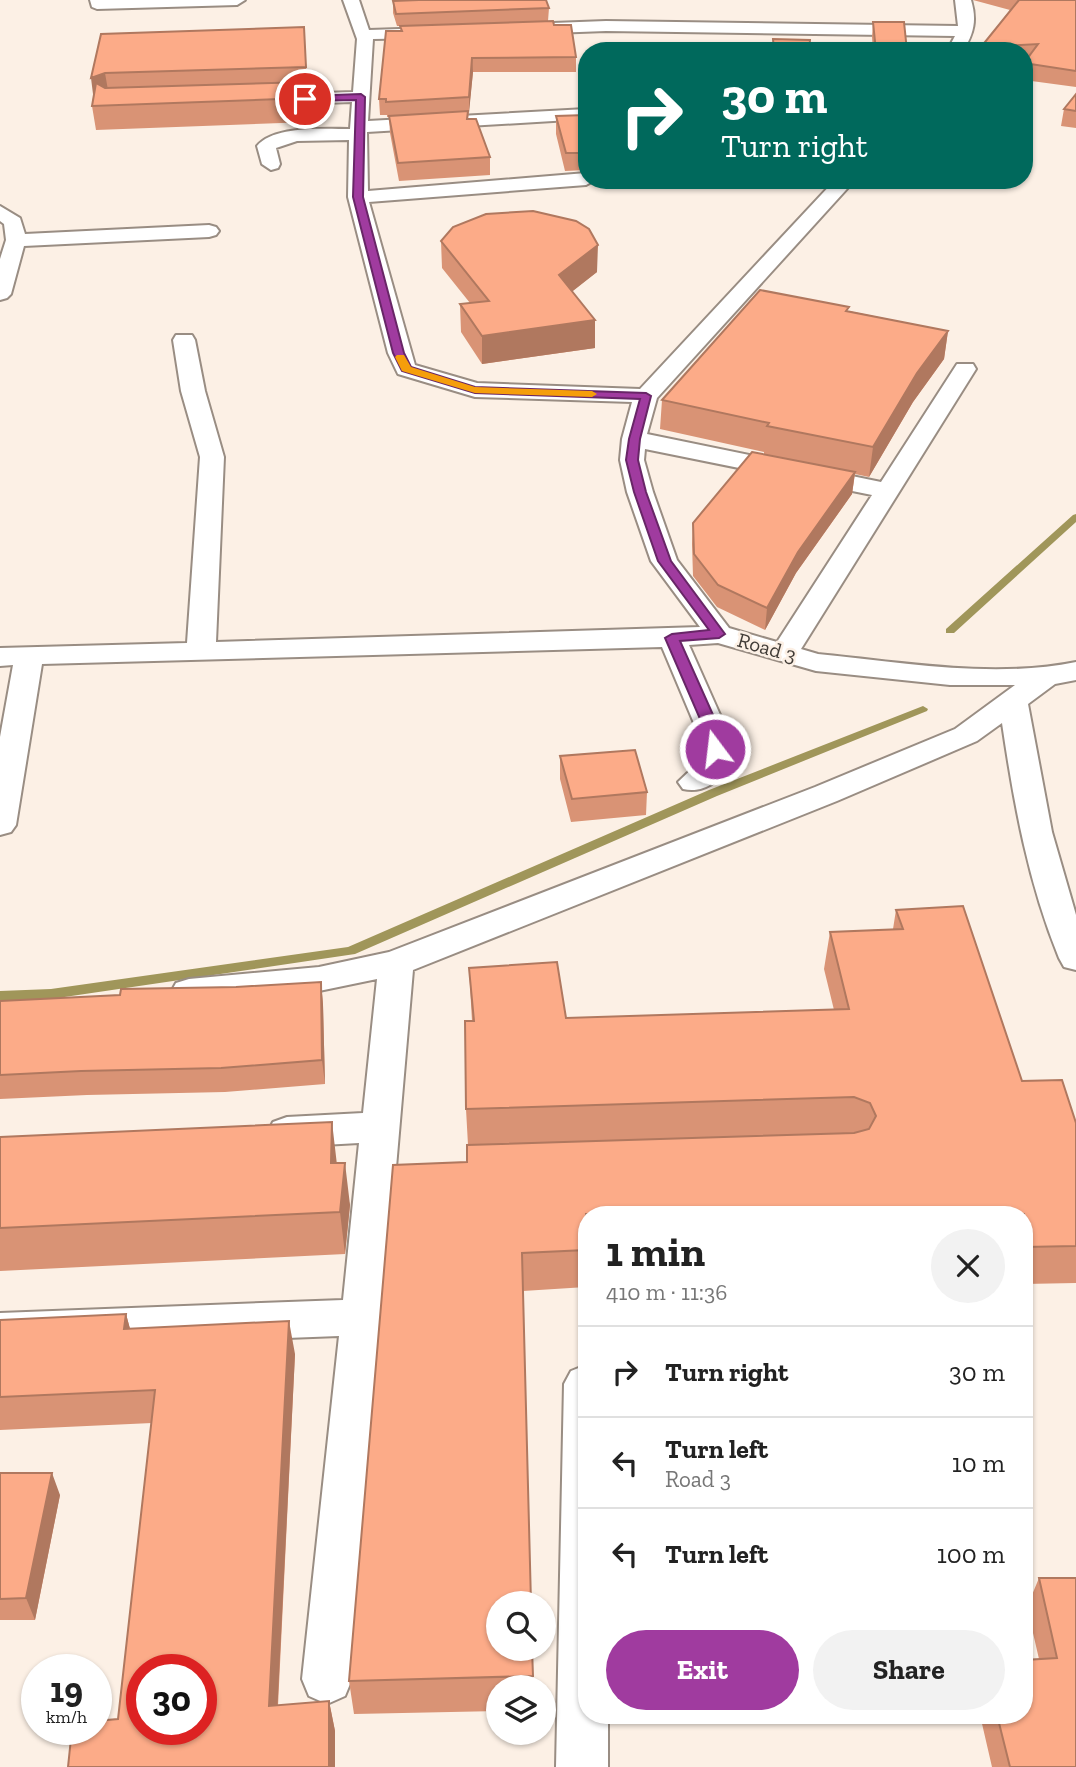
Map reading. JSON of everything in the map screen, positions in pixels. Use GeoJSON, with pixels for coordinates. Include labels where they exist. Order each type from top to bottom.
{"type":"FeatureCollection","features":[{"type":"Feature","properties":{"kind":"street"},"geometry":{"type":"LineString","coordinates":[[98,0],[97,4],[237,0]]}},
{"type":"Feature","properties":{"kind":"street"},"geometry":{"type":"LineString","coordinates":[[351,0],[363,35],[358,197],[398,353],[406,369],[475,390],[646,396]]}},
{"type":"Feature","properties":{"kind":"street"},"geometry":{"type":"LineString","coordinates":[[960,42],[969,17],[963,0]]}},
{"type":"Feature","properties":{"kind":"street"},"geometry":{"type":"LineString","coordinates":[[512,29],[606,26],[965,31]]}},
{"type":"Feature","properties":{"kind":"street"},"geometry":{"type":"LineString","coordinates":[[363,35],[446,32]]}},
{"type":"Feature","properties":{"kind":"street"},"geometry":{"type":"LineString","coordinates":[[249,100],[361,97]]}},
{"type":"Feature","properties":{"kind":"street"},"geometry":{"type":"LineString","coordinates":[[271,164],[266,146],[271,141],[286,137],[578,115]]}},
{"type":"Feature","properties":{"kind":"street"},"geometry":{"type":"LineString","coordinates":[[358,197],[578,180]]}},
{"type":"Feature","properties":{"kind":"street","name":"Road 3"},"geometry":{"type":"LineString","coordinates":[[838,189],[646,396],[634,439],[632,460],[664,561],[719,634],[817,662],[950,676],[1061,674]]}},
{"type":"Feature","properties":{"kind":"street"},"geometry":{"type":"LineString","coordinates":[[0,212],[13,222],[16,240],[0,295]]}},
{"type":"Feature","properties":{"kind":"street"},"geometry":{"type":"LineString","coordinates":[[16,240],[209,232]]}},
{"type":"Feature","properties":{"kind":"street"},"geometry":{"type":"LineString","coordinates":[[184,340],[193,391],[212,457],[201,651]]}},
{"type":"Feature","properties":{"kind":"street"},"geometry":{"type":"LineString","coordinates":[[785,652],[965,369]]}},
{"type":"Feature","properties":{"kind":"street"},"geometry":{"type":"LineString","coordinates":[[634,439],[887,491]]}},
{"type":"Feature","properties":{"kind":"street"},"geometry":{"type":"LineString","coordinates":[[0,825],[15,657],[672,638],[719,634]]}},
{"type":"Feature","properties":{"kind":"street"},"geometry":{"type":"LineString","coordinates":[[672,638],[715,735],[716,764],[694,782]]}},
{"type":"Feature","properties":{"kind":"street"},"geometry":{"type":"LineString","coordinates":[[162,994],[319,979],[396,963],[877,773],[965,735],[1013,702],[1061,674]]}},
{"type":"Feature","properties":{"kind":"street"},"geometry":{"type":"LineString","coordinates":[[1013,702],[1041,860],[1063,929],[1076,958]]}},
{"type":"Feature","properties":{"kind":"street"},"geometry":{"type":"LineString","coordinates":[[327,1679],[396,963]]}},
{"type":"Feature","properties":{"kind":"street"},"geometry":{"type":"LineString","coordinates":[[257,1133],[379,1127]]}},
{"type":"Feature","properties":{"kind":"street"},"geometry":{"type":"LineString","coordinates":[[375,1168],[417,1167]]}},
{"type":"Feature","properties":{"kind":"street"},"geometry":{"type":"LineString","coordinates":[[0,1331],[362,1317]]}},
{"type":"Feature","properties":{"kind":"street"},"geometry":{"type":"LineString","coordinates":[[582,1724],[582,1767]]}},
{"type":"Feature","properties":{"kind":"building"},"geometry":{"type":"Polygon","coordinates":[[[546,0],[549,8],[396,14],[393,1],[546,0]]]}},
{"type":"Feature","properties":{"kind":"building"},"geometry":{"type":"Polygon","coordinates":[[[1019,0],[1076,0],[1076,71],[1033,64],[1033,51],[1038,44],[1033,44],[1033,42],[985,42],[1019,0]]]}},
{"type":"Feature","properties":{"kind":"building"},"geometry":{"type":"Polygon","coordinates":[[[553,21],[554,25],[571,25],[576,57],[472,58],[469,97],[386,102],[386,99],[379,99],[386,31],[402,31],[400,26],[553,21]]]}},
{"type":"Feature","properties":{"kind":"building"},"geometry":{"type":"Polygon","coordinates":[[[873,22],[904,22],[906,42],[875,42],[873,22]]]}},
{"type":"Feature","properties":{"kind":"building"},"geometry":{"type":"Polygon","coordinates":[[[304,27],[306,67],[105,73],[91,78],[101,34],[304,27]]]}},
{"type":"Feature","properties":{"kind":"building"},"geometry":{"type":"Polygon","coordinates":[[[773,39],[810,40],[810,42],[773,42],[773,39]]]}},
{"type":"Feature","properties":{"kind":"building"},"geometry":{"type":"Polygon","coordinates":[[[307,82],[307,98],[92,106],[96,83],[105,88],[307,82]]]}},
{"type":"Feature","properties":{"kind":"building"},"geometry":{"type":"Polygon","coordinates":[[[1076,94],[1076,111],[1064,109],[1076,94]]]}},
{"type":"Feature","properties":{"kind":"building"},"geometry":{"type":"Polygon","coordinates":[[[468,111],[467,119],[476,119],[490,157],[398,163],[389,116],[468,111]]]}},
{"type":"Feature","properties":{"kind":"building"},"geometry":{"type":"Polygon","coordinates":[[[578,115],[578,153],[566,153],[556,116],[578,115]]]}},
{"type":"Feature","properties":{"kind":"building"},"geometry":{"type":"Polygon","coordinates":[[[533,211],[576,221],[589,229],[598,245],[559,275],[595,320],[482,336],[460,304],[489,301],[441,241],[453,227],[486,214],[533,211]]]}},
{"type":"Feature","properties":{"kind":"building"},"geometry":{"type":"Polygon","coordinates":[[[760,290],[849,307],[846,311],[948,331],[917,373],[873,447],[767,426],[769,423],[662,400],[760,290]]]}},
{"type":"Feature","properties":{"kind":"building"},"geometry":{"type":"Polygon","coordinates":[[[752,452],[855,472],[798,552],[767,608],[718,585],[694,554],[693,523],[752,452]]]}},
{"type":"Feature","properties":{"kind":"building"},"geometry":{"type":"Polygon","coordinates":[[[635,750],[647,792],[572,799],[560,756],[635,750]]]}},
{"type":"Feature","properties":{"kind":"building"},"geometry":{"type":"Polygon","coordinates":[[[963,906],[1022,1081],[1062,1080],[1076,1123],[1076,1246],[1033,1247],[1033,1206],[578,1206],[578,1250],[522,1253],[531,1591],[486,1591],[486,1661],[532,1661],[533,1675],[349,1681],[393,1165],[467,1162],[467,1145],[854,1133],[869,1129],[876,1116],[870,1103],[854,1097],[466,1109],[465,1021],[474,1021],[469,968],[557,962],[566,1018],[849,1009],[830,932],[903,929],[896,910],[963,906]]]}},
{"type":"Feature","properties":{"kind":"building"},"geometry":{"type":"Polygon","coordinates":[[[321,982],[322,1060],[221,1068],[0,1075],[0,1001],[120,995],[121,989],[321,982]]]}},
{"type":"Feature","properties":{"kind":"building"},"geometry":{"type":"Polygon","coordinates":[[[332,1122],[331,1163],[345,1163],[340,1212],[0,1228],[0,1137],[332,1122]]]}},
{"type":"Feature","properties":{"kind":"building"},"geometry":{"type":"Polygon","coordinates":[[[126,1314],[124,1329],[289,1321],[269,1706],[329,1701],[329,1767],[68,1767],[70,1745],[112,1745],[112,1720],[118,1719],[155,1390],[0,1397],[0,1320],[126,1314]]]}},
{"type":"Feature","properties":{"kind":"building"},"geometry":{"type":"Polygon","coordinates":[[[0,1473],[52,1473],[26,1598],[0,1599],[0,1473]]]}},
{"type":"Feature","properties":{"kind":"building"},"geometry":{"type":"Polygon","coordinates":[[[1039,1578],[1076,1578],[1076,1767],[1010,1767],[999,1724],[1033,1724],[1033,1659],[1057,1658],[1039,1578]]]}},
{"type":"Feature","properties":{"kind":"waterway"},"geometry":{"type":"LineString","coordinates":[[950,631],[1076,517]]}},
{"type":"Feature","properties":{"kind":"waterway"},"geometry":{"type":"LineString","coordinates":[[0,996],[51,994],[350,951],[713,793],[923,709]]}},
{"type":"Feature","properties":{"kind":"slow traffic"},"geometry":{"type":"LineString","coordinates":[[401,357],[406,369],[475,390],[592,394]]}},
{"type":"Feature","properties":{"kind":"route"},"geometry":{"type":"LineString","coordinates":[[305,99],[361,97],[358,197],[398,353],[406,369],[475,390],[646,396],[634,439],[632,460],[664,561],[719,634],[672,638],[715,735],[715,749]]}}]}
